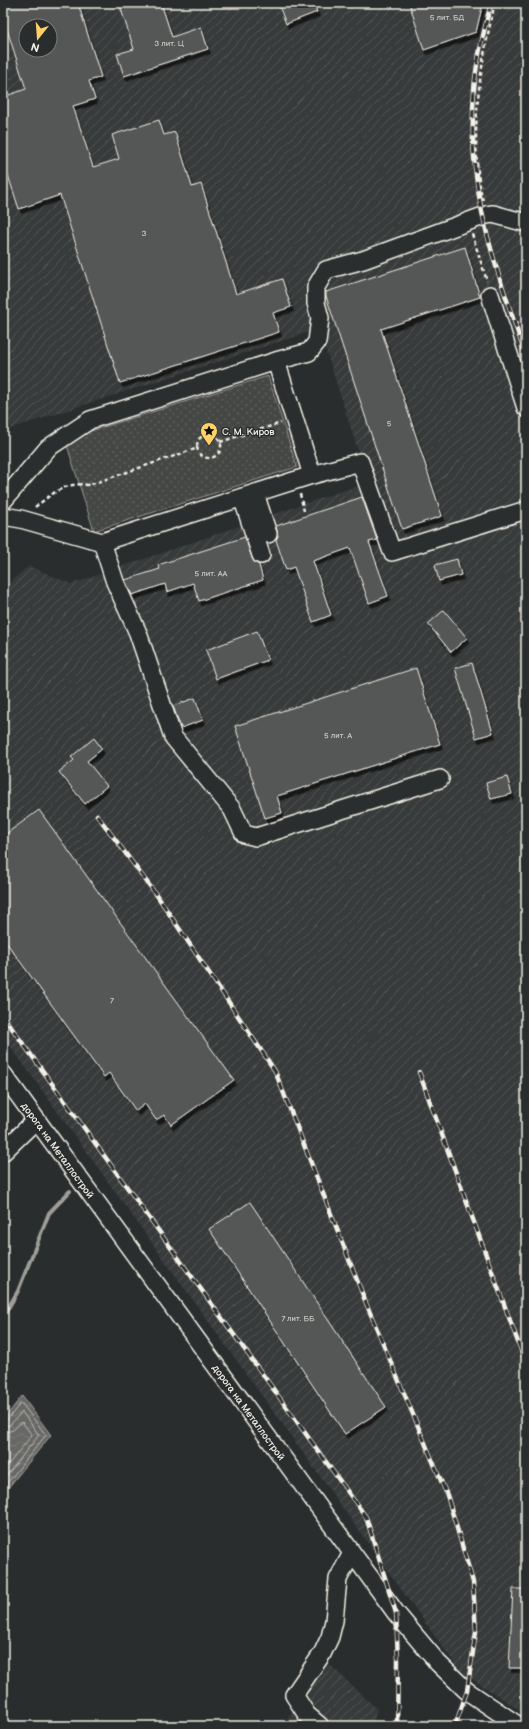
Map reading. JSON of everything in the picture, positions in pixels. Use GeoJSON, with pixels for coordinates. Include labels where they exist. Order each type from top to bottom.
{"type":"FeatureCollection","features":[{"type":"Feature","properties":{"kind":"street"},"geometry":{"type":"LineString","coordinates":[[3,501],[48,448],[90,420],[309,352],[316,342],[320,318],[316,303],[316,287],[326,270],[363,260],[486,215],[493,214],[526,223]]}},
{"type":"Feature","properties":{"kind":"street"},"geometry":{"type":"LineString","coordinates":[[490,295],[526,408]]}},
{"type":"Feature","properties":{"kind":"street"},"geometry":{"type":"LineString","coordinates":[[276,362],[312,475]]}},
{"type":"Feature","properties":{"kind":"street"},"geometry":{"type":"LineString","coordinates":[[3,516],[21,519],[102,542],[312,475],[360,462],[392,552],[526,510]]}},
{"type":"Feature","properties":{"kind":"street"},"geometry":{"type":"LineString","coordinates":[[249,495],[268,534]]}},
{"type":"Feature","properties":{"kind":"street"},"geometry":{"type":"LineString","coordinates":[[249,495],[261,555]]}},
{"type":"Feature","properties":{"kind":"street"},"geometry":{"type":"LineString","coordinates":[[102,542],[115,582],[138,633],[173,737],[232,809],[244,834],[256,837],[440,779]]}},
{"type":"Feature","properties":{"kind":"street","name":"дорога на Металлострой"},"geometry":{"type":"LineString","coordinates":[[3,1074],[396,1613],[438,1663],[467,1691],[519,1726]]}},
{"type":"Feature","properties":{"kind":"street"},"geometry":{"type":"LineString","coordinates":[[3,1152],[36,1120]]}},
{"type":"Feature","properties":{"kind":"street"},"geometry":{"type":"LineString","coordinates":[[320,1726],[307,1715],[294,1695],[322,1654],[330,1637],[334,1621],[338,1579],[352,1553]]}},
{"type":"Feature","properties":{"kind":"path"},"geometry":{"type":"LineString","coordinates":[[486,215],[478,176],[476,125],[479,90],[495,3]]}},
{"type":"Feature","properties":{"kind":"path"},"geometry":{"type":"LineString","coordinates":[[467,223],[482,261],[490,295]]}},
{"type":"Feature","properties":{"kind":"path"},"geometry":{"type":"LineString","coordinates":[[220,442],[294,418]]}},
{"type":"Feature","properties":{"kind":"path"},"geometry":{"type":"LineString","coordinates":[[209,434],[216,436],[220,442],[221,448],[218,454],[213,458],[206,458],[200,454],[198,442],[203,436],[209,434]]}},
{"type":"Feature","properties":{"kind":"path"},"geometry":{"type":"LineString","coordinates":[[21,519],[54,492],[63,487],[79,483],[89,485],[198,448]]}},
{"type":"Feature","properties":{"kind":"shaded area"},"geometry":{"type":"Polygon","coordinates":[[[3,3],[526,3],[526,1712],[522,1712],[460,1671],[3,1036],[3,588],[29,566],[71,584],[368,482],[319,329],[3,431],[3,3]]]}},
{"type":"Feature","properties":{"kind":"shaded area"},"geometry":{"type":"Polygon","coordinates":[[[268,376],[297,467],[94,531],[65,439],[268,376]]]}},
{"type":"Feature","properties":{"kind":"shaded area"},"geometry":{"type":"Polygon","coordinates":[[[327,1662],[377,1709],[373,1726],[282,1726],[327,1662]]]}},
{"type":"Feature","properties":{"kind":"water"},"geometry":{"type":"Polygon","coordinates":[[[22,1396],[51,1435],[3,1494],[3,1420],[22,1396]]]}},
{"type":"Feature","properties":{"kind":"building"},"geometry":{"type":"Polygon","coordinates":[[[3,3],[78,3],[101,77],[89,81],[95,99],[73,106],[93,167],[119,159],[112,135],[159,120],[164,135],[175,132],[192,187],[201,184],[236,294],[282,279],[291,307],[273,313],[279,332],[120,383],[60,195],[19,209],[3,160],[3,97],[26,89],[3,17],[3,3]]]}},
{"type":"Feature","properties":{"kind":"building"},"geometry":{"type":"Polygon","coordinates":[[[119,3],[161,3],[172,37],[201,27],[208,49],[124,76],[117,54],[134,49],[119,3]]]}},
{"type":"Feature","properties":{"kind":"building"},"geometry":{"type":"Polygon","coordinates":[[[278,3],[314,3],[317,12],[286,24],[278,3]]]}},
{"type":"Feature","properties":{"kind":"building"},"geometry":{"type":"Polygon","coordinates":[[[409,3],[483,3],[476,32],[424,50],[409,3]]]}},
{"type":"Feature","properties":{"kind":"building"},"geometry":{"type":"Polygon","coordinates":[[[465,247],[480,297],[381,329],[442,516],[402,529],[326,296],[326,292],[465,247]]]}},
{"type":"Feature","properties":{"kind":"building"},"geometry":{"type":"Polygon","coordinates":[[[362,497],[377,540],[369,542],[388,596],[369,603],[350,548],[313,561],[331,615],[313,622],[294,567],[286,570],[276,540],[278,536],[276,526],[362,497]]]}},
{"type":"Feature","properties":{"kind":"building"},"geometry":{"type":"Polygon","coordinates":[[[245,537],[254,562],[259,565],[263,580],[199,601],[193,583],[167,592],[165,584],[132,595],[125,580],[160,569],[158,565],[245,537]]]}},
{"type":"Feature","properties":{"kind":"building"},"geometry":{"type":"Polygon","coordinates":[[[457,559],[461,575],[439,581],[435,565],[457,559]]]}},
{"type":"Feature","properties":{"kind":"building"},"geometry":{"type":"Polygon","coordinates":[[[444,610],[467,638],[451,652],[428,624],[444,610]]]}},
{"type":"Feature","properties":{"kind":"building"},"geometry":{"type":"Polygon","coordinates":[[[257,631],[268,660],[216,679],[206,650],[257,631]]]}},
{"type":"Feature","properties":{"kind":"building"},"geometry":{"type":"Polygon","coordinates":[[[472,663],[493,733],[476,738],[455,668],[472,663]]]}},
{"type":"Feature","properties":{"kind":"building"},"geometry":{"type":"Polygon","coordinates":[[[416,668],[440,744],[277,796],[282,813],[265,818],[235,726],[416,668]]]}},
{"type":"Feature","properties":{"kind":"building"},"geometry":{"type":"Polygon","coordinates":[[[195,698],[203,720],[181,728],[173,706],[195,698]]]}},
{"type":"Feature","properties":{"kind":"building"},"geometry":{"type":"Polygon","coordinates":[[[94,738],[102,749],[87,761],[107,786],[85,804],[59,772],[74,760],[71,757],[94,738]]]}},
{"type":"Feature","properties":{"kind":"building"},"geometry":{"type":"Polygon","coordinates":[[[507,777],[512,794],[491,799],[486,783],[507,777]]]}},
{"type":"Feature","properties":{"kind":"building"},"geometry":{"type":"Polygon","coordinates":[[[39,810],[234,1080],[171,1125],[164,1115],[156,1120],[145,1104],[136,1111],[109,1073],[104,1077],[3,938],[3,836],[39,810]]]}},
{"type":"Feature","properties":{"kind":"building"},"geometry":{"type":"Polygon","coordinates":[[[250,1202],[386,1407],[345,1434],[209,1229],[250,1202]]]}},
{"type":"Feature","properties":{"kind":"building"},"geometry":{"type":"Polygon","coordinates":[[[513,1589],[526,1589],[526,1668],[509,1668],[513,1589]]]}},
{"type":"Feature","properties":{"kind":"waterway"},"geometry":{"type":"LineString","coordinates":[[3,1317],[18,1291],[49,1213],[70,1191]]}},
{"type":"Feature","properties":{"kind":"railway"},"geometry":{"type":"LineString","coordinates":[[491,3],[475,79],[473,101],[473,143],[475,164],[479,198],[496,267],[526,356]]}},
{"type":"Feature","properties":{"kind":"railway"},"geometry":{"type":"LineString","coordinates":[[97,815],[158,897],[275,1071],[366,1303],[447,1495],[473,1582],[476,1632],[467,1691],[455,1726]]}},
{"type":"Feature","properties":{"kind":"railway"},"geometry":{"type":"LineString","coordinates":[[3,1016],[366,1517],[396,1613],[398,1661],[397,1726]]}},
{"type":"Feature","properties":{"kind":"railway"},"geometry":{"type":"LineString","coordinates":[[419,1072],[526,1364]]}},
{"type":"Feature","properties":{"kind":"place","name":"С. М. Киров"},"geometry":{"type":"Point","coordinates":[209,446]}}]}
